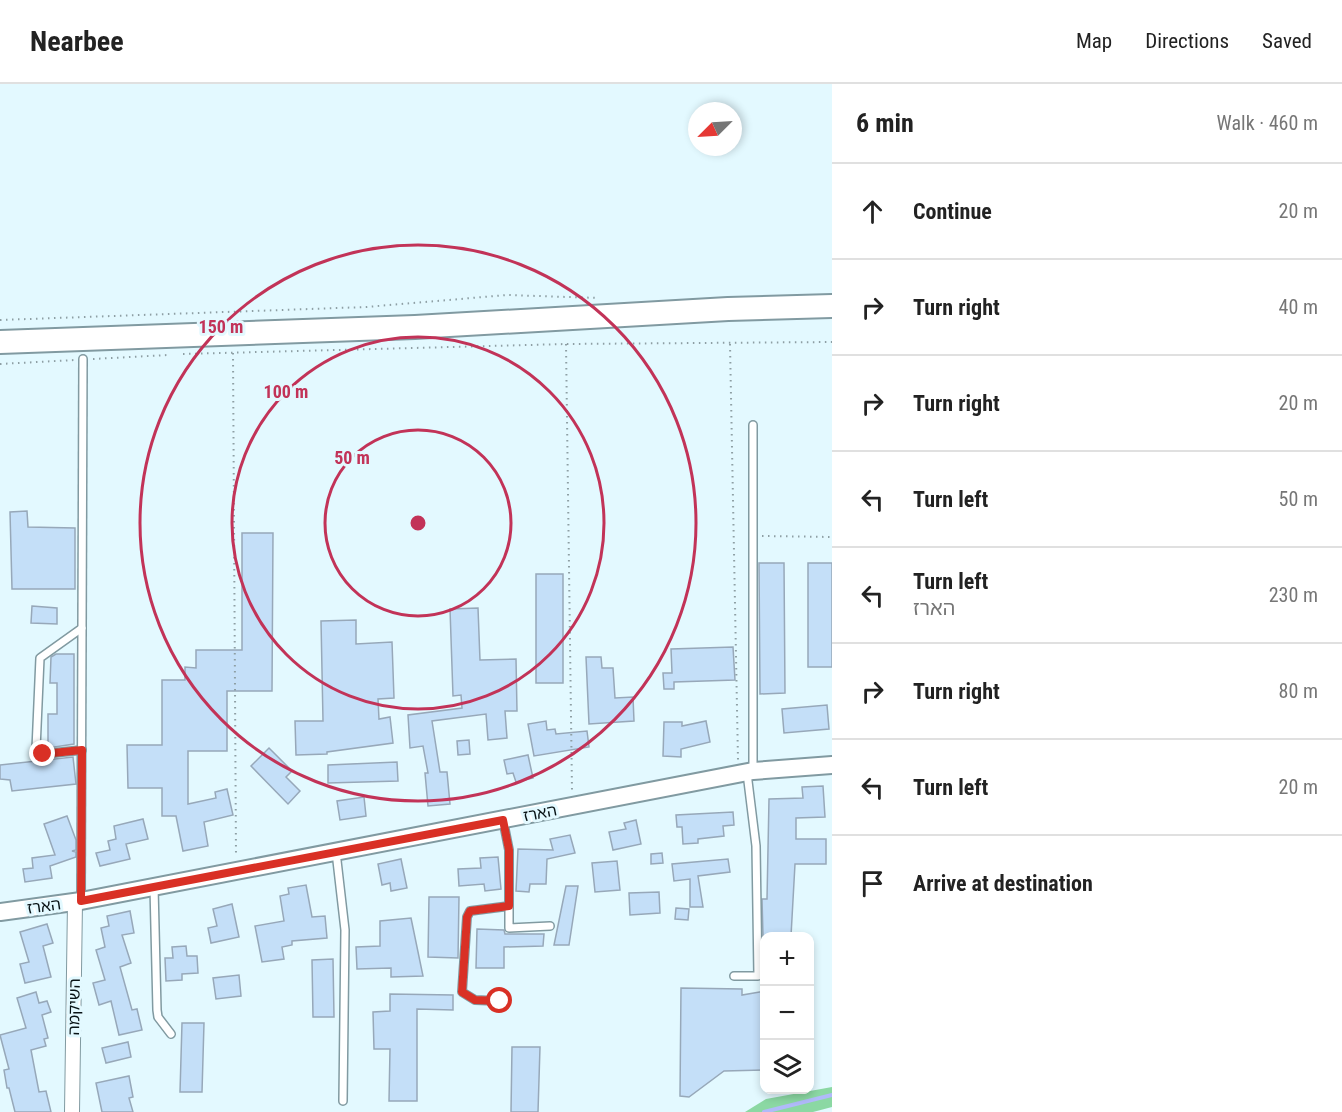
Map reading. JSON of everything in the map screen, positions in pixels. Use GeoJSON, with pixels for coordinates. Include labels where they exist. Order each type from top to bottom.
{"type":"FeatureCollection","features":[{"type":"Feature","properties":{"kind":"highway"},"geometry":{"type":"LineString","coordinates":[[0,342],[415,327],[728,309],[832,306]]}},
{"type":"Feature","properties":{"kind":"street","name":"הארז"},"geometry":{"type":"LineString","coordinates":[[0,912],[154,887],[746,773],[832,765]]}},
{"type":"Feature","properties":{"kind":"street","name":"השיקמה"},"geometry":{"type":"LineString","coordinates":[[72,1112],[78,901]]}},
{"type":"Feature","properties":{"kind":"lane"},"geometry":{"type":"LineString","coordinates":[[78,901],[82,750],[82,359]]}},
{"type":"Feature","properties":{"kind":"lane"},"geometry":{"type":"LineString","coordinates":[[734,976],[758,976],[756,846],[746,773],[753,536],[753,425]]}},
{"type":"Feature","properties":{"kind":"lane"},"geometry":{"type":"LineString","coordinates":[[82,628],[40,658],[36,749],[43,754],[82,750]]}},
{"type":"Feature","properties":{"kind":"lane"},"geometry":{"type":"LineString","coordinates":[[503,820],[509,850],[509,928],[550,926]]}},
{"type":"Feature","properties":{"kind":"lane"},"geometry":{"type":"LineString","coordinates":[[336,852],[345,930],[344,1101]]}},
{"type":"Feature","properties":{"kind":"lane"},"geometry":{"type":"LineString","coordinates":[[154,887],[157,1010],[158,1017],[171,1034]]}},
{"type":"Feature","properties":{"kind":"lane"},"geometry":{"type":"LineString","coordinates":[[500,1001],[475,1000],[462,992],[467,917],[470,911],[509,906]]}},
{"type":"Feature","properties":{"kind":"path"},"geometry":{"type":"LineString","coordinates":[[0,320],[366,308],[507,296],[604,298]]}},
{"type":"Feature","properties":{"kind":"path"},"geometry":{"type":"LineString","coordinates":[[182,354],[566,344],[832,342]]}},
{"type":"Feature","properties":{"kind":"path"},"geometry":{"type":"LineString","coordinates":[[566,344],[572,806]]}},
{"type":"Feature","properties":{"kind":"path"},"geometry":{"type":"LineString","coordinates":[[730,344],[746,773]]}},
{"type":"Feature","properties":{"kind":"path"},"geometry":{"type":"LineString","coordinates":[[233,353],[236,856],[241,870]]}},
{"type":"Feature","properties":{"kind":"path"},"geometry":{"type":"LineString","coordinates":[[0,364],[172,354]]}},
{"type":"Feature","properties":{"kind":"path"},"geometry":{"type":"LineString","coordinates":[[753,536],[832,537]]}},
{"type":"Feature","properties":{"kind":"green space"},"geometry":{"type":"Polygon","coordinates":[[[832,1087],[832,1107],[813,1112],[745,1112],[766,1099],[794,1094],[814,1094],[814,1090],[832,1087]]]}},
{"type":"Feature","properties":{"kind":"building"},"geometry":{"type":"Polygon","coordinates":[[[27,511],[28,527],[75,528],[75,589],[12,589],[10,512],[27,511]]]}},
{"type":"Feature","properties":{"kind":"building"},"geometry":{"type":"Polygon","coordinates":[[[242,533],[273,533],[272,691],[227,691],[227,751],[188,751],[188,804],[216,798],[215,792],[227,789],[233,815],[204,822],[208,846],[183,851],[176,816],[162,816],[162,788],[128,788],[127,745],[162,745],[162,680],[185,680],[185,667],[196,668],[196,650],[242,650],[242,533]]]}},
{"type":"Feature","properties":{"kind":"building"},"geometry":{"type":"Polygon","coordinates":[[[759,563],[784,563],[785,693],[760,694],[759,563]]]}},
{"type":"Feature","properties":{"kind":"building"},"geometry":{"type":"Polygon","coordinates":[[[808,563],[832,563],[832,667],[808,667],[808,563]]]}},
{"type":"Feature","properties":{"kind":"building"},"geometry":{"type":"Polygon","coordinates":[[[536,574],[563,574],[563,683],[536,683],[536,574]]]}},
{"type":"Feature","properties":{"kind":"building"},"geometry":{"type":"Polygon","coordinates":[[[32,606],[57,608],[57,624],[31,623],[32,606]]]}},
{"type":"Feature","properties":{"kind":"building"},"geometry":{"type":"Polygon","coordinates":[[[478,608],[480,660],[516,659],[517,711],[505,711],[507,738],[488,740],[486,714],[432,721],[440,772],[447,772],[450,804],[428,806],[425,773],[428,773],[423,746],[410,748],[408,715],[462,708],[461,695],[453,696],[450,609],[478,608]]]}},
{"type":"Feature","properties":{"kind":"building"},"geometry":{"type":"Polygon","coordinates":[[[356,620],[356,644],[392,642],[394,698],[378,699],[379,719],[390,717],[393,743],[327,752],[327,754],[296,755],[295,721],[323,721],[321,621],[356,620]]]}},
{"type":"Feature","properties":{"kind":"building"},"geometry":{"type":"Polygon","coordinates":[[[733,647],[735,680],[674,682],[674,689],[664,689],[663,673],[672,673],[671,649],[733,647]]]}},
{"type":"Feature","properties":{"kind":"building"},"geometry":{"type":"Polygon","coordinates":[[[56,654],[74,654],[74,744],[48,748],[48,714],[57,714],[57,683],[50,683],[51,657],[56,654]]]}},
{"type":"Feature","properties":{"kind":"building"},"geometry":{"type":"Polygon","coordinates":[[[586,657],[601,657],[602,668],[613,668],[615,698],[633,697],[634,721],[589,724],[586,657]]]}},
{"type":"Feature","properties":{"kind":"building"},"geometry":{"type":"Polygon","coordinates":[[[827,705],[829,729],[784,733],[782,709],[827,705]]]}},
{"type":"Feature","properties":{"kind":"building"},"geometry":{"type":"Polygon","coordinates":[[[546,721],[547,730],[555,729],[556,734],[587,731],[589,747],[534,756],[528,724],[546,721]]]}},
{"type":"Feature","properties":{"kind":"building"},"geometry":{"type":"Polygon","coordinates":[[[706,721],[710,742],[681,749],[681,757],[663,756],[664,722],[682,722],[682,726],[706,721]]]}},
{"type":"Feature","properties":{"kind":"building"},"geometry":{"type":"Polygon","coordinates":[[[469,740],[470,754],[458,755],[457,741],[469,740]]]}},
{"type":"Feature","properties":{"kind":"building"},"geometry":{"type":"Polygon","coordinates":[[[269,748],[292,771],[286,777],[300,791],[288,804],[251,766],[269,748]]]}},
{"type":"Feature","properties":{"kind":"building"},"geometry":{"type":"Polygon","coordinates":[[[528,755],[533,778],[516,782],[513,773],[507,774],[504,760],[528,755]]]}},
{"type":"Feature","properties":{"kind":"building"},"geometry":{"type":"Polygon","coordinates":[[[73,757],[76,784],[12,791],[10,780],[0,779],[0,765],[73,757]]]}},
{"type":"Feature","properties":{"kind":"building"},"geometry":{"type":"Polygon","coordinates":[[[397,762],[398,781],[328,783],[328,765],[397,762]]]}},
{"type":"Feature","properties":{"kind":"building"},"geometry":{"type":"Polygon","coordinates":[[[823,786],[825,817],[796,818],[796,839],[826,839],[826,864],[795,864],[791,932],[763,932],[762,899],[767,899],[769,799],[803,798],[802,787],[823,786]]]}},
{"type":"Feature","properties":{"kind":"building"},"geometry":{"type":"Polygon","coordinates":[[[364,797],[366,816],[340,820],[337,801],[364,797]]]}},
{"type":"Feature","properties":{"kind":"building"},"geometry":{"type":"Polygon","coordinates":[[[733,812],[734,825],[723,826],[724,836],[698,839],[698,843],[683,844],[682,827],[677,827],[676,815],[733,812]]]}},
{"type":"Feature","properties":{"kind":"building"},"geometry":{"type":"Polygon","coordinates":[[[67,816],[76,840],[76,850],[72,851],[76,852],[76,857],[50,866],[52,878],[25,882],[23,869],[33,868],[32,858],[55,855],[44,824],[67,816]]]}},
{"type":"Feature","properties":{"kind":"building"},"geometry":{"type":"Polygon","coordinates":[[[143,819],[148,839],[126,844],[130,859],[100,866],[96,853],[110,850],[108,841],[116,839],[114,826],[143,819]]]}},
{"type":"Feature","properties":{"kind":"building"},"geometry":{"type":"Polygon","coordinates":[[[636,820],[641,844],[613,850],[609,832],[626,829],[624,823],[636,820]]]}},
{"type":"Feature","properties":{"kind":"building"},"geometry":{"type":"Polygon","coordinates":[[[570,835],[575,853],[547,859],[546,884],[530,884],[529,892],[516,891],[518,849],[553,850],[550,839],[570,835]]]}},
{"type":"Feature","properties":{"kind":"building"},"geometry":{"type":"Polygon","coordinates":[[[662,853],[663,863],[651,864],[651,854],[662,853]]]}},
{"type":"Feature","properties":{"kind":"building"},"geometry":{"type":"Polygon","coordinates":[[[498,857],[501,889],[485,891],[484,884],[459,886],[458,869],[481,868],[480,858],[498,857]]]}},
{"type":"Feature","properties":{"kind":"building"},"geometry":{"type":"Polygon","coordinates":[[[401,859],[407,888],[391,891],[390,883],[382,885],[378,864],[401,859]]]}},
{"type":"Feature","properties":{"kind":"building"},"geometry":{"type":"Polygon","coordinates":[[[728,859],[730,872],[698,876],[703,907],[690,907],[690,879],[674,881],[672,864],[728,859]]]}},
{"type":"Feature","properties":{"kind":"building"},"geometry":{"type":"Polygon","coordinates":[[[617,861],[620,890],[595,892],[592,863],[617,861]]]}},
{"type":"Feature","properties":{"kind":"building"},"geometry":{"type":"Polygon","coordinates":[[[306,885],[312,917],[325,916],[327,938],[292,941],[292,945],[282,947],[284,959],[262,962],[255,926],[284,921],[280,896],[289,894],[288,888],[306,885]]]}},
{"type":"Feature","properties":{"kind":"building"},"geometry":{"type":"Polygon","coordinates":[[[566,886],[578,886],[569,945],[554,945],[566,886]]]}},
{"type":"Feature","properties":{"kind":"building"},"geometry":{"type":"Polygon","coordinates":[[[659,892],[660,913],[630,915],[629,893],[659,892]]]}},
{"type":"Feature","properties":{"kind":"building"},"geometry":{"type":"Polygon","coordinates":[[[429,897],[459,897],[458,958],[428,957],[429,897]]]}},
{"type":"Feature","properties":{"kind":"building"},"geometry":{"type":"Polygon","coordinates":[[[232,904],[239,937],[211,943],[208,928],[217,926],[213,909],[232,904]]]}},
{"type":"Feature","properties":{"kind":"building"},"geometry":{"type":"Polygon","coordinates":[[[676,908],[689,909],[688,920],[675,919],[676,908]]]}},
{"type":"Feature","properties":{"kind":"building"},"geometry":{"type":"Polygon","coordinates":[[[130,911],[134,933],[122,935],[131,963],[120,967],[132,1010],[137,1009],[142,1030],[119,1035],[111,1001],[99,1005],[93,983],[105,980],[96,950],[105,947],[101,928],[109,926],[107,916],[130,911]]]}},
{"type":"Feature","properties":{"kind":"building"},"geometry":{"type":"Polygon","coordinates":[[[411,918],[423,976],[391,977],[391,968],[357,969],[356,947],[380,946],[380,921],[411,918]]]}},
{"type":"Feature","properties":{"kind":"building"},"geometry":{"type":"Polygon","coordinates":[[[47,924],[53,943],[43,946],[51,977],[25,983],[20,964],[29,962],[20,932],[47,924]]]}},
{"type":"Feature","properties":{"kind":"building"},"geometry":{"type":"Polygon","coordinates":[[[477,929],[504,930],[505,934],[544,934],[543,946],[504,947],[504,968],[476,968],[477,929]]]}},
{"type":"Feature","properties":{"kind":"building"},"geometry":{"type":"Polygon","coordinates":[[[186,946],[187,956],[197,956],[198,973],[182,974],[182,980],[166,981],[165,958],[173,958],[172,947],[186,946]]]}},
{"type":"Feature","properties":{"kind":"building"},"geometry":{"type":"Polygon","coordinates":[[[333,959],[334,1017],[313,1017],[312,960],[333,959]]]}},
{"type":"Feature","properties":{"kind":"building"},"geometry":{"type":"Polygon","coordinates":[[[239,975],[241,996],[216,999],[213,978],[239,975]]]}},
{"type":"Feature","properties":{"kind":"building"},"geometry":{"type":"Polygon","coordinates":[[[681,988],[742,989],[742,995],[760,992],[760,1070],[724,1071],[689,1097],[680,1096],[681,988]]]}},
{"type":"Feature","properties":{"kind":"building"},"geometry":{"type":"Polygon","coordinates":[[[36,992],[39,1003],[47,1001],[51,1012],[42,1015],[48,1038],[44,1039],[46,1046],[31,1050],[39,1092],[46,1091],[51,1112],[15,1112],[9,1088],[7,1088],[4,1070],[9,1069],[0,1035],[26,1028],[17,998],[36,992]]]}},
{"type":"Feature","properties":{"kind":"building"},"geometry":{"type":"Polygon","coordinates":[[[390,994],[453,995],[453,1010],[417,1009],[417,1101],[389,1101],[390,1049],[374,1049],[373,1012],[390,1011],[390,994]]]}},
{"type":"Feature","properties":{"kind":"building"},"geometry":{"type":"Polygon","coordinates":[[[182,1023],[204,1023],[202,1092],[180,1092],[182,1023]]]}},
{"type":"Feature","properties":{"kind":"building"},"geometry":{"type":"Polygon","coordinates":[[[128,1042],[131,1057],[106,1063],[102,1048],[128,1042]]]}},
{"type":"Feature","properties":{"kind":"building"},"geometry":{"type":"Polygon","coordinates":[[[512,1047],[540,1047],[538,1112],[511,1112],[512,1047]]]}},
{"type":"Feature","properties":{"kind":"building"},"geometry":{"type":"Polygon","coordinates":[[[129,1076],[133,1097],[129,1098],[133,1112],[102,1112],[96,1083],[129,1076]]]}},
{"type":"Feature","properties":{"kind":"waterway"},"geometry":{"type":"LineString","coordinates":[[764,1112],[832,1095]]}},
{"type":"Feature","properties":{"kind":"route"},"geometry":{"type":"LineString","coordinates":[[43,754],[82,750],[81,901],[503,820],[509,850],[509,906],[470,911],[467,917],[462,992],[466,997],[475,1000],[500,1001]]}}]}
